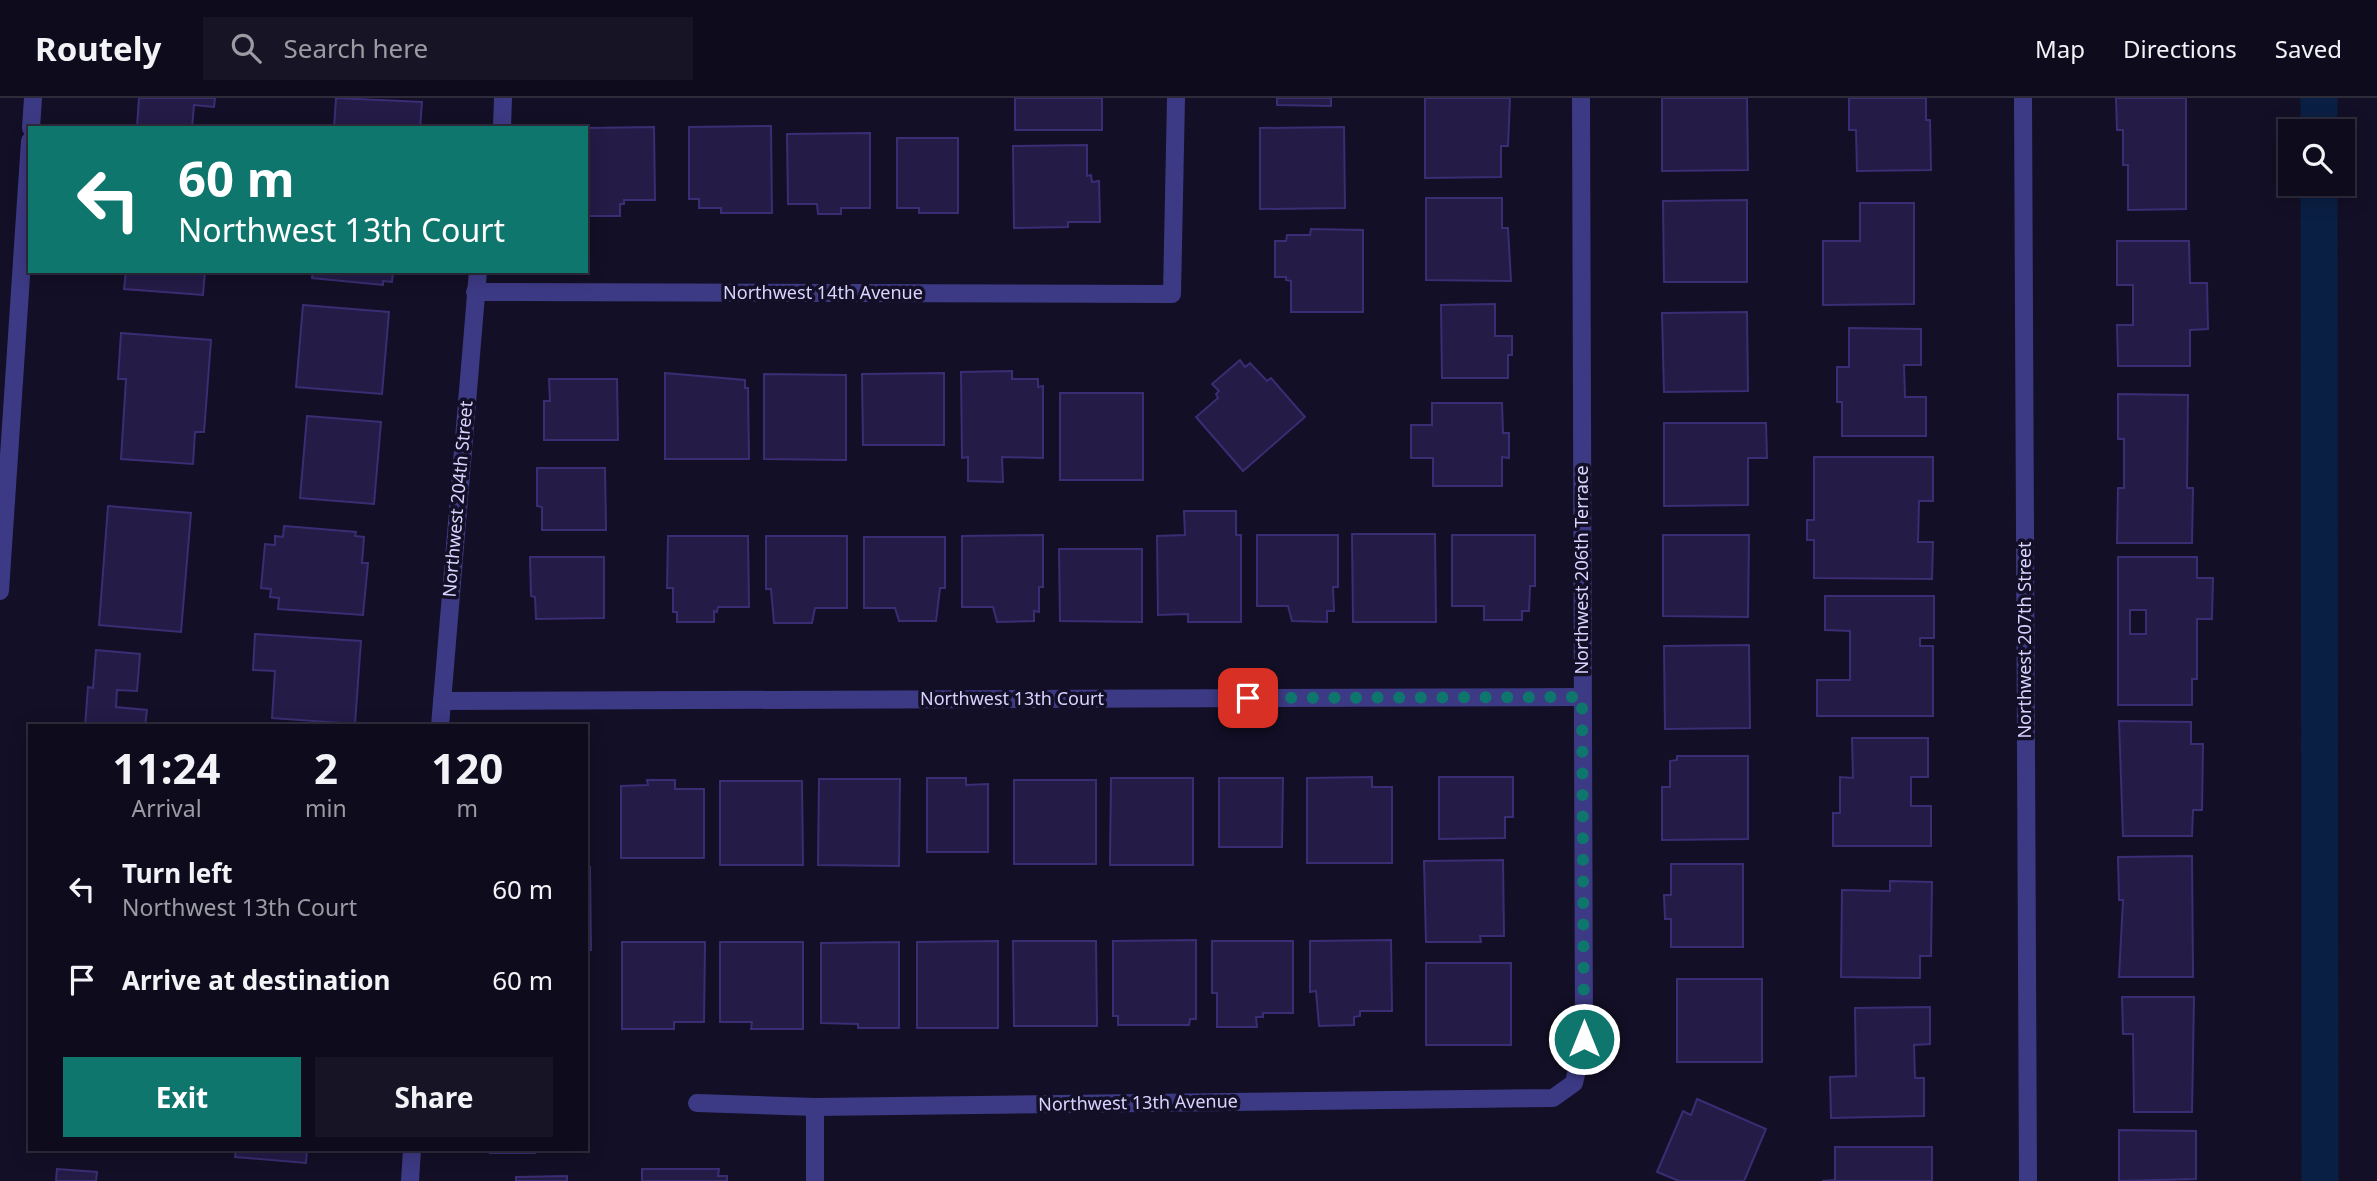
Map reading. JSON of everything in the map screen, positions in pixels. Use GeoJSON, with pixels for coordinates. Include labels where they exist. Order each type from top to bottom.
{"type":"FeatureCollection","features":[{"type":"Feature","properties":{"kind":"street"},"geometry":{"type":"LineString","coordinates":[[31,126],[33,98]]}},
{"type":"Feature","properties":{"kind":"street"},"geometry":{"type":"LineString","coordinates":[[502,126],[503,98]]}},
{"type":"Feature","properties":{"kind":"street","name":"Northwest 14th Avenue"},"geometry":{"type":"LineString","coordinates":[[475,292],[1172,293],[1176,98]]}},
{"type":"Feature","properties":{"kind":"street","name":"Northwest 206th Terrace"},"geometry":{"type":"LineString","coordinates":[[1574,1083],[1584,1039],[1581,98]]}},
{"type":"Feature","properties":{"kind":"street","name":"Northwest 207th Street"},"geometry":{"type":"LineString","coordinates":[[2023,98],[2028,1181]]}},
{"type":"Feature","properties":{"kind":"street"},"geometry":{"type":"LineString","coordinates":[[0,591],[28,171]]}},
{"type":"Feature","properties":{"kind":"street","name":"Northwest 204th Street"},"geometry":{"type":"LineString","coordinates":[[440,724],[478,273]]}},
{"type":"Feature","properties":{"kind":"street","name":"Northwest 13th Court"},"geometry":{"type":"LineString","coordinates":[[442,701],[1582,697]]}},
{"type":"Feature","properties":{"kind":"street","name":"Northwest 13th Avenue"},"geometry":{"type":"LineString","coordinates":[[697,1103],[815,1107],[1553,1098],[1574,1083]]}},
{"type":"Feature","properties":{"kind":"street"},"geometry":{"type":"LineString","coordinates":[[815,1107],[815,1181]]}},
{"type":"Feature","properties":{"kind":"street"},"geometry":{"type":"LineString","coordinates":[[410,1181],[412,1151]]}},
{"type":"Feature","properties":{"kind":"building"},"geometry":{"type":"Polygon","coordinates":[[[139,98],[215,98],[214,107],[194,105],[192,126],[137,126],[139,98]]]}},
{"type":"Feature","properties":{"kind":"building"},"geometry":{"type":"Polygon","coordinates":[[[336,98],[422,102],[420,126],[334,126],[336,98]]]}},
{"type":"Feature","properties":{"kind":"building"},"geometry":{"type":"Polygon","coordinates":[[[1015,98],[1102,98],[1102,130],[1015,130],[1015,98]]]}},
{"type":"Feature","properties":{"kind":"building"},"geometry":{"type":"Polygon","coordinates":[[[1277,98],[1331,98],[1331,106],[1277,105],[1277,98]]]}},
{"type":"Feature","properties":{"kind":"building"},"geometry":{"type":"Polygon","coordinates":[[[1425,98],[1510,98],[1508,146],[1501,146],[1501,177],[1425,178],[1425,98]]]}},
{"type":"Feature","properties":{"kind":"building"},"geometry":{"type":"Polygon","coordinates":[[[1662,98],[1747,98],[1748,170],[1662,171],[1662,98]]]}},
{"type":"Feature","properties":{"kind":"building"},"geometry":{"type":"Polygon","coordinates":[[[1849,98],[1926,98],[1926,120],[1930,120],[1931,170],[1857,171],[1856,130],[1849,130],[1849,98]]]}},
{"type":"Feature","properties":{"kind":"building"},"geometry":{"type":"Polygon","coordinates":[[[2116,98],[2186,98],[2186,209],[2128,210],[2128,165],[2123,165],[2123,130],[2117,130],[2116,98]]]}},
{"type":"Feature","properties":{"kind":"building"},"geometry":{"type":"Polygon","coordinates":[[[771,126],[772,213],[721,213],[721,208],[699,208],[699,199],[689,199],[689,127],[771,126]]]}},
{"type":"Feature","properties":{"kind":"building"},"geometry":{"type":"Polygon","coordinates":[[[654,127],[655,200],[624,200],[624,204],[620,204],[620,216],[588,216],[588,128],[654,127]]]}},
{"type":"Feature","properties":{"kind":"building"},"geometry":{"type":"Polygon","coordinates":[[[1344,127],[1345,208],[1260,209],[1260,128],[1344,127]]]}},
{"type":"Feature","properties":{"kind":"building"},"geometry":{"type":"Polygon","coordinates":[[[870,133],[870,208],[841,208],[841,214],[818,214],[817,204],[788,204],[787,134],[870,133]]]}},
{"type":"Feature","properties":{"kind":"building"},"geometry":{"type":"Polygon","coordinates":[[[897,138],[958,138],[958,213],[919,213],[919,208],[897,208],[897,138]]]}},
{"type":"Feature","properties":{"kind":"building"},"geometry":{"type":"Polygon","coordinates":[[[1087,145],[1087,176],[1091,175],[1092,182],[1099,181],[1100,222],[1068,222],[1068,227],[1014,228],[1013,146],[1087,145]]]}},
{"type":"Feature","properties":{"kind":"building"},"geometry":{"type":"Polygon","coordinates":[[[1426,198],[1502,198],[1502,228],[1508,228],[1511,281],[1426,280],[1426,198]]]}},
{"type":"Feature","properties":{"kind":"building"},"geometry":{"type":"Polygon","coordinates":[[[1747,200],[1747,282],[1664,282],[1663,201],[1747,200]]]}},
{"type":"Feature","properties":{"kind":"building"},"geometry":{"type":"Polygon","coordinates":[[[1860,203],[1914,203],[1914,304],[1823,305],[1823,241],[1860,241],[1860,203]]]}},
{"type":"Feature","properties":{"kind":"building"},"geometry":{"type":"Polygon","coordinates":[[[1311,229],[1363,230],[1363,312],[1291,312],[1291,281],[1286,280],[1286,277],[1275,277],[1275,241],[1286,241],[1287,235],[1310,235],[1311,229]]]}},
{"type":"Feature","properties":{"kind":"building"},"geometry":{"type":"Polygon","coordinates":[[[2117,241],[2189,241],[2190,283],[2207,283],[2208,329],[2190,330],[2190,366],[2118,366],[2117,325],[2133,325],[2133,285],[2117,285],[2117,241]]]}},
{"type":"Feature","properties":{"kind":"building"},"geometry":{"type":"Polygon","coordinates":[[[126,273],[205,273],[203,295],[124,289],[126,273]]]}},
{"type":"Feature","properties":{"kind":"building"},"geometry":{"type":"Polygon","coordinates":[[[313,273],[393,273],[392,282],[383,281],[383,285],[312,278],[313,273]]]}},
{"type":"Feature","properties":{"kind":"building"},"geometry":{"type":"Polygon","coordinates":[[[1495,304],[1495,336],[1512,336],[1512,355],[1508,355],[1508,378],[1442,378],[1441,305],[1495,304]]]}},
{"type":"Feature","properties":{"kind":"building"},"geometry":{"type":"Polygon","coordinates":[[[303,305],[389,312],[382,394],[296,387],[303,305]]]}},
{"type":"Feature","properties":{"kind":"building"},"geometry":{"type":"Polygon","coordinates":[[[1747,312],[1748,391],[1664,392],[1662,313],[1747,312]]]}},
{"type":"Feature","properties":{"kind":"building"},"geometry":{"type":"Polygon","coordinates":[[[1849,328],[1921,329],[1921,365],[1904,365],[1905,397],[1926,397],[1926,436],[1842,436],[1842,402],[1837,402],[1837,367],[1849,367],[1849,328]]]}},
{"type":"Feature","properties":{"kind":"building"},"geometry":{"type":"Polygon","coordinates":[[[121,333],[211,340],[204,432],[195,432],[193,464],[121,459],[126,379],[118,379],[121,333]]]}},
{"type":"Feature","properties":{"kind":"building"},"geometry":{"type":"Polygon","coordinates":[[[1240,360],[1245,367],[1250,363],[1267,381],[1271,378],[1305,417],[1243,471],[1196,417],[1218,398],[1216,394],[1219,391],[1212,384],[1240,360]]]}},
{"type":"Feature","properties":{"kind":"building"},"geometry":{"type":"Polygon","coordinates":[[[1012,371],[1012,379],[1038,379],[1038,387],[1043,386],[1043,458],[1002,457],[1003,482],[968,481],[968,457],[962,458],[961,372],[1012,371]]]}},
{"type":"Feature","properties":{"kind":"building"},"geometry":{"type":"Polygon","coordinates":[[[665,373],[745,380],[745,388],[748,388],[749,459],[665,459],[665,373]]]}},
{"type":"Feature","properties":{"kind":"building"},"geometry":{"type":"Polygon","coordinates":[[[944,373],[944,445],[863,445],[862,374],[944,373]]]}},
{"type":"Feature","properties":{"kind":"building"},"geometry":{"type":"Polygon","coordinates":[[[764,374],[846,375],[846,460],[764,459],[764,374]]]}},
{"type":"Feature","properties":{"kind":"building"},"geometry":{"type":"Polygon","coordinates":[[[549,379],[617,379],[618,440],[544,440],[544,401],[550,401],[549,379]]]}},
{"type":"Feature","properties":{"kind":"building"},"geometry":{"type":"Polygon","coordinates":[[[1060,393],[1143,393],[1143,480],[1060,480],[1060,393]]]}},
{"type":"Feature","properties":{"kind":"building"},"geometry":{"type":"Polygon","coordinates":[[[2118,394],[2188,395],[2187,488],[2193,488],[2192,543],[2117,543],[2118,488],[2124,488],[2124,439],[2118,439],[2118,394]]]}},
{"type":"Feature","properties":{"kind":"building"},"geometry":{"type":"Polygon","coordinates":[[[1432,403],[1502,403],[1503,433],[1509,433],[1509,458],[1502,457],[1502,486],[1433,486],[1433,458],[1411,458],[1411,425],[1432,425],[1432,403]]]}},
{"type":"Feature","properties":{"kind":"building"},"geometry":{"type":"Polygon","coordinates":[[[307,416],[381,422],[374,504],[300,498],[307,416]]]}},
{"type":"Feature","properties":{"kind":"building"},"geometry":{"type":"Polygon","coordinates":[[[1664,423],[1766,423],[1767,458],[1748,458],[1748,505],[1664,506],[1664,423]]]}},
{"type":"Feature","properties":{"kind":"building"},"geometry":{"type":"Polygon","coordinates":[[[1814,457],[1933,457],[1933,501],[1919,501],[1918,542],[1933,542],[1932,579],[1814,578],[1814,540],[1807,540],[1807,520],[1814,520],[1814,457]]]}},
{"type":"Feature","properties":{"kind":"building"},"geometry":{"type":"Polygon","coordinates":[[[537,468],[605,468],[606,530],[542,530],[542,507],[537,506],[537,468]]]}},
{"type":"Feature","properties":{"kind":"building"},"geometry":{"type":"Polygon","coordinates":[[[108,506],[191,513],[181,632],[99,625],[108,506]]]}},
{"type":"Feature","properties":{"kind":"building"},"geometry":{"type":"Polygon","coordinates":[[[1184,511],[1236,511],[1236,535],[1241,535],[1241,622],[1188,622],[1188,614],[1158,615],[1157,536],[1185,535],[1184,511]]]}},
{"type":"Feature","properties":{"kind":"building"},"geometry":{"type":"Polygon","coordinates":[[[284,526],[356,532],[355,536],[364,537],[362,563],[368,563],[363,615],[278,609],[279,598],[270,597],[271,589],[261,588],[265,544],[275,545],[275,536],[283,537],[284,526]]]}},
{"type":"Feature","properties":{"kind":"building"},"geometry":{"type":"Polygon","coordinates":[[[1352,534],[1435,534],[1436,622],[1353,622],[1352,534]]]}},
{"type":"Feature","properties":{"kind":"building"},"geometry":{"type":"Polygon","coordinates":[[[1043,535],[1043,587],[1039,587],[1039,612],[1034,611],[1034,621],[997,622],[993,607],[962,607],[962,536],[1043,535]]]}},
{"type":"Feature","properties":{"kind":"building"},"geometry":{"type":"Polygon","coordinates":[[[1257,535],[1338,535],[1338,587],[1333,587],[1334,611],[1327,611],[1327,622],[1292,621],[1288,606],[1257,606],[1257,535]]]}},
{"type":"Feature","properties":{"kind":"building"},"geometry":{"type":"Polygon","coordinates":[[[1452,535],[1535,535],[1535,586],[1530,586],[1529,611],[1522,611],[1522,620],[1484,620],[1484,606],[1452,606],[1452,535]]]}},
{"type":"Feature","properties":{"kind":"building"},"geometry":{"type":"Polygon","coordinates":[[[1663,535],[1749,535],[1748,617],[1663,616],[1663,535]]]}},
{"type":"Feature","properties":{"kind":"building"},"geometry":{"type":"Polygon","coordinates":[[[668,536],[748,536],[749,607],[718,607],[717,612],[714,611],[714,622],[677,622],[677,612],[673,612],[673,588],[667,588],[668,536]]]}},
{"type":"Feature","properties":{"kind":"building"},"geometry":{"type":"Polygon","coordinates":[[[766,536],[847,536],[847,608],[815,608],[812,623],[774,623],[771,589],[766,589],[766,536]]]}},
{"type":"Feature","properties":{"kind":"building"},"geometry":{"type":"Polygon","coordinates":[[[864,537],[945,537],[945,588],[940,588],[936,621],[899,621],[895,608],[864,608],[864,537]]]}},
{"type":"Feature","properties":{"kind":"building"},"geometry":{"type":"Polygon","coordinates":[[[1059,549],[1142,549],[1142,622],[1060,621],[1059,549]]]}},
{"type":"Feature","properties":{"kind":"building"},"geometry":{"type":"Polygon","coordinates":[[[530,557],[604,557],[604,618],[536,619],[535,597],[531,596],[530,557]]]}},
{"type":"Feature","properties":{"kind":"building"},"geometry":{"type":"Polygon","coordinates":[[[2118,557],[2197,557],[2197,578],[2213,578],[2212,619],[2197,619],[2197,679],[2192,679],[2192,705],[2118,705],[2118,557]],[[2130,610],[2130,634],[2146,634],[2146,610],[2130,610]]]}},
{"type":"Feature","properties":{"kind":"building"},"geometry":{"type":"Polygon","coordinates":[[[1825,596],[1934,596],[1934,638],[1920,638],[1920,646],[1933,646],[1933,716],[1817,716],[1817,680],[1850,680],[1850,631],[1825,630],[1825,596]]]}},
{"type":"Feature","properties":{"kind":"building"},"geometry":{"type":"Polygon","coordinates":[[[255,634],[361,641],[355,724],[272,718],[275,671],[253,670],[255,634]]]}},
{"type":"Feature","properties":{"kind":"building"},"geometry":{"type":"Polygon","coordinates":[[[1749,645],[1750,728],[1665,729],[1664,646],[1749,645]]]}},
{"type":"Feature","properties":{"kind":"building"},"geometry":{"type":"Polygon","coordinates":[[[96,650],[140,654],[137,691],[117,690],[116,707],[147,710],[145,724],[85,724],[88,687],[93,688],[96,650]]]}},
{"type":"Feature","properties":{"kind":"building"},"geometry":{"type":"Polygon","coordinates":[[[2119,721],[2191,722],[2191,744],[2203,744],[2202,810],[2193,810],[2192,836],[2123,836],[2119,721]]]}},
{"type":"Feature","properties":{"kind":"building"},"geometry":{"type":"Polygon","coordinates":[[[1852,738],[1928,738],[1928,777],[1911,777],[1911,806],[1931,806],[1931,846],[1833,846],[1833,813],[1840,813],[1840,777],[1853,778],[1852,738]]]}},
{"type":"Feature","properties":{"kind":"building"},"geometry":{"type":"Polygon","coordinates":[[[1677,756],[1748,756],[1748,839],[1662,840],[1662,787],[1670,787],[1670,761],[1677,760],[1677,756]]]}},
{"type":"Feature","properties":{"kind":"building"},"geometry":{"type":"Polygon","coordinates":[[[1372,777],[1372,787],[1392,787],[1392,863],[1307,863],[1307,778],[1372,777]]]}},
{"type":"Feature","properties":{"kind":"building"},"geometry":{"type":"Polygon","coordinates":[[[1439,777],[1513,777],[1513,817],[1505,817],[1505,838],[1439,839],[1439,777]]]}},
{"type":"Feature","properties":{"kind":"building"},"geometry":{"type":"Polygon","coordinates":[[[927,778],[966,778],[966,785],[988,784],[988,852],[927,852],[927,778]]]}},
{"type":"Feature","properties":{"kind":"building"},"geometry":{"type":"Polygon","coordinates":[[[1111,778],[1193,778],[1193,865],[1110,865],[1111,778]]]}},
{"type":"Feature","properties":{"kind":"building"},"geometry":{"type":"Polygon","coordinates":[[[1219,778],[1283,778],[1282,847],[1219,847],[1219,778]]]}},
{"type":"Feature","properties":{"kind":"building"},"geometry":{"type":"Polygon","coordinates":[[[819,779],[900,779],[899,866],[818,865],[819,779]]]}},
{"type":"Feature","properties":{"kind":"building"},"geometry":{"type":"Polygon","coordinates":[[[647,780],[675,780],[675,789],[704,789],[704,858],[621,858],[621,786],[648,785],[647,780]]]}},
{"type":"Feature","properties":{"kind":"building"},"geometry":{"type":"Polygon","coordinates":[[[1014,780],[1096,780],[1096,864],[1014,864],[1014,780]]]}},
{"type":"Feature","properties":{"kind":"building"},"geometry":{"type":"Polygon","coordinates":[[[720,781],[802,781],[803,865],[720,865],[720,781]]]}},
{"type":"Feature","properties":{"kind":"building"},"geometry":{"type":"Polygon","coordinates":[[[2192,856],[2193,977],[2119,977],[2123,900],[2119,900],[2118,857],[2192,856]]]}},
{"type":"Feature","properties":{"kind":"building"},"geometry":{"type":"Polygon","coordinates":[[[1503,860],[1504,936],[1480,936],[1481,942],[1426,942],[1424,861],[1503,860]]]}},
{"type":"Feature","properties":{"kind":"building"},"geometry":{"type":"Polygon","coordinates":[[[1671,864],[1743,864],[1743,947],[1671,947],[1671,919],[1665,919],[1664,895],[1671,895],[1671,864]]]}},
{"type":"Feature","properties":{"kind":"building"},"geometry":{"type":"Polygon","coordinates":[[[588,867],[590,867],[591,950],[588,950],[588,867]]]}},
{"type":"Feature","properties":{"kind":"building"},"geometry":{"type":"Polygon","coordinates":[[[1890,881],[1932,882],[1931,956],[1920,956],[1920,978],[1841,977],[1842,890],[1890,891],[1890,881]]]}},
{"type":"Feature","properties":{"kind":"building"},"geometry":{"type":"Polygon","coordinates":[[[1196,940],[1196,1019],[1190,1019],[1189,1025],[1118,1025],[1118,1016],[1113,1016],[1113,941],[1196,940]]]}},
{"type":"Feature","properties":{"kind":"building"},"geometry":{"type":"Polygon","coordinates":[[[1391,940],[1392,1011],[1360,1011],[1360,1016],[1354,1017],[1354,1025],[1319,1026],[1316,991],[1310,992],[1310,941],[1391,940]]]}},
{"type":"Feature","properties":{"kind":"building"},"geometry":{"type":"Polygon","coordinates":[[[998,941],[998,1028],[917,1028],[917,942],[998,941]]]}},
{"type":"Feature","properties":{"kind":"building"},"geometry":{"type":"Polygon","coordinates":[[[1013,941],[1096,941],[1097,1026],[1014,1026],[1013,941]]]}},
{"type":"Feature","properties":{"kind":"building"},"geometry":{"type":"Polygon","coordinates":[[[1212,941],[1293,941],[1293,1013],[1263,1013],[1263,1017],[1256,1017],[1257,1027],[1217,1027],[1217,993],[1212,993],[1212,941]]]}},
{"type":"Feature","properties":{"kind":"building"},"geometry":{"type":"Polygon","coordinates":[[[622,942],[705,942],[704,1022],[674,1022],[674,1029],[622,1029],[622,942]]]}},
{"type":"Feature","properties":{"kind":"building"},"geometry":{"type":"Polygon","coordinates":[[[720,942],[803,942],[803,1029],[751,1029],[752,1022],[720,1022],[720,942]]]}},
{"type":"Feature","properties":{"kind":"building"},"geometry":{"type":"Polygon","coordinates":[[[899,942],[899,1028],[858,1028],[858,1024],[821,1023],[821,943],[899,942]]]}},
{"type":"Feature","properties":{"kind":"building"},"geometry":{"type":"Polygon","coordinates":[[[1426,963],[1511,963],[1511,1045],[1426,1045],[1426,963]]]}},
{"type":"Feature","properties":{"kind":"building"},"geometry":{"type":"Polygon","coordinates":[[[1677,979],[1762,979],[1762,1062],[1677,1062],[1677,979]]]}},
{"type":"Feature","properties":{"kind":"building"},"geometry":{"type":"Polygon","coordinates":[[[2122,997],[2194,997],[2192,1112],[2134,1112],[2133,1034],[2123,1034],[2122,997]]]}},
{"type":"Feature","properties":{"kind":"building"},"geometry":{"type":"Polygon","coordinates":[[[1930,1007],[1930,1044],[1914,1045],[1915,1078],[1924,1078],[1924,1116],[1831,1118],[1830,1077],[1856,1076],[1855,1008],[1930,1007]]]}},
{"type":"Feature","properties":{"kind":"building"},"geometry":{"type":"Polygon","coordinates":[[[1697,1099],[1766,1129],[1744,1181],[1679,1181],[1657,1172],[1683,1111],[1691,1115],[1697,1099]]]}},
{"type":"Feature","properties":{"kind":"building"},"geometry":{"type":"Polygon","coordinates":[[[2119,1130],[2196,1131],[2196,1179],[2119,1181],[2119,1130]]]}},
{"type":"Feature","properties":{"kind":"building"},"geometry":{"type":"Polygon","coordinates":[[[1835,1147],[1932,1147],[1932,1181],[1822,1181],[1835,1180],[1835,1147]]]}},
{"type":"Feature","properties":{"kind":"building"},"geometry":{"type":"Polygon","coordinates":[[[236,1151],[307,1151],[306,1163],[235,1157],[236,1151]]]}},
{"type":"Feature","properties":{"kind":"building"},"geometry":{"type":"Polygon","coordinates":[[[490,1151],[536,1151],[535,1153],[490,1151]]]}},
{"type":"Feature","properties":{"kind":"building"},"geometry":{"type":"Polygon","coordinates":[[[57,1169],[97,1172],[96,1181],[56,1181],[57,1169]]]}},
{"type":"Feature","properties":{"kind":"building"},"geometry":{"type":"Polygon","coordinates":[[[642,1169],[719,1169],[718,1176],[727,1176],[727,1181],[642,1181],[642,1169]]]}},
{"type":"Feature","properties":{"kind":"building"},"geometry":{"type":"Polygon","coordinates":[[[567,1176],[567,1181],[516,1181],[516,1177],[567,1176]]]}},
{"type":"Feature","properties":{"kind":"waterway"},"geometry":{"type":"LineString","coordinates":[[2319,98],[2319,119]]}},
{"type":"Feature","properties":{"kind":"waterway"},"geometry":{"type":"LineString","coordinates":[[2319,196],[2320,1181]]}},
{"type":"Feature","properties":{"kind":"route"},"geometry":{"type":"LineString","coordinates":[[1248,698],[1582,697],[1584,1039]]}}]}
